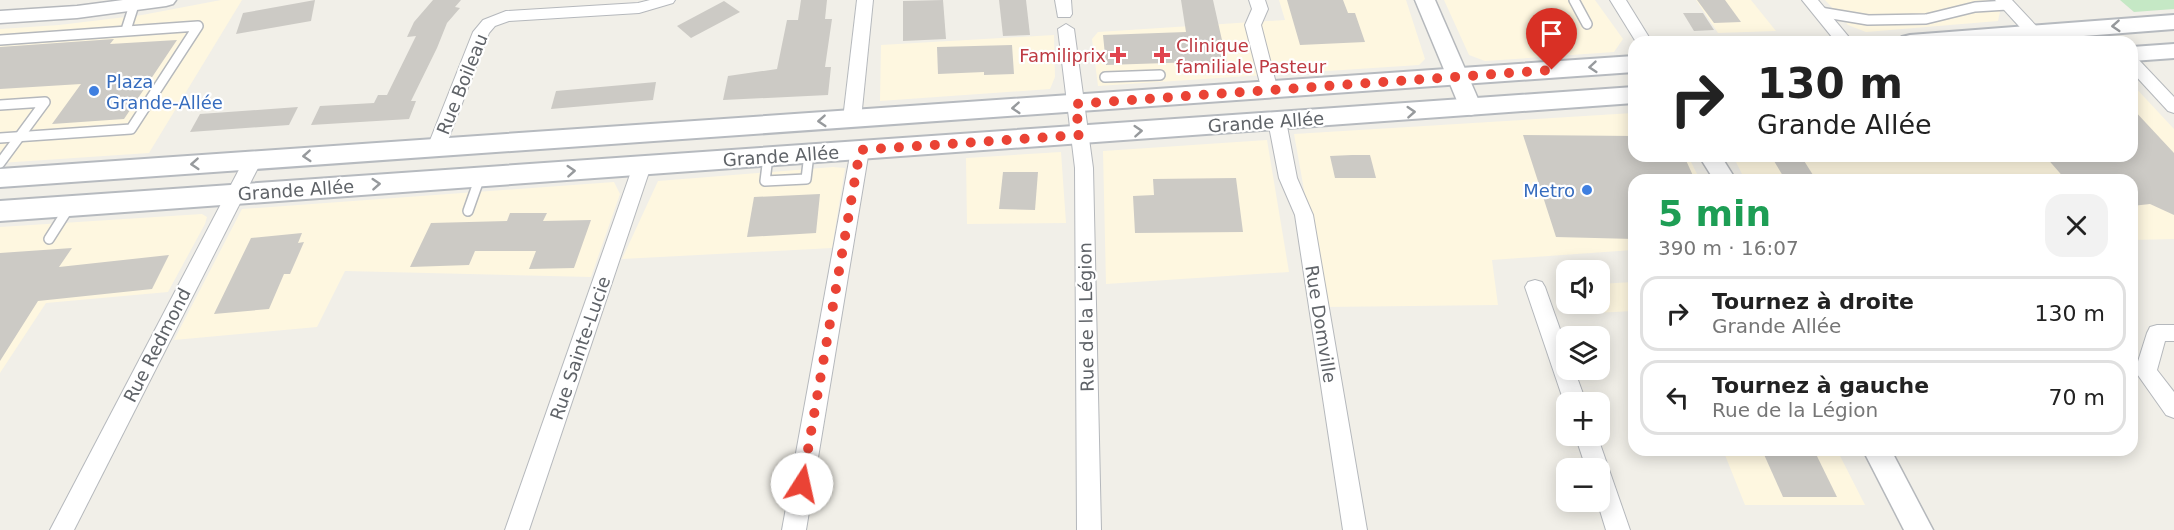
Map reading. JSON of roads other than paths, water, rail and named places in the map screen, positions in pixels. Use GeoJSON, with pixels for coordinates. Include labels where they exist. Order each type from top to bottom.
{"type":"FeatureCollection","features":[{"type":"Feature","properties":{"kind":"main road"},"geometry":{"type":"LineString","coordinates":[[1993,36],[2174,22]]}},
{"type":"Feature","properties":{"kind":"main road"},"geometry":{"type":"LineString","coordinates":[[2138,54],[2174,51]]}},
{"type":"Feature","properties":{"kind":"main road","name":"Grande Allée"},"geometry":{"type":"LineString","coordinates":[[0,177],[1075,104],[1139,88],[1270,91],[1628,64]]}},
{"type":"Feature","properties":{"kind":"main road","name":"Grande Allée"},"geometry":{"type":"LineString","coordinates":[[0,211],[1628,95]]}},
{"type":"Feature","properties":{"kind":"street"},"geometry":{"type":"LineString","coordinates":[[0,17],[166,0]]}},
{"type":"Feature","properties":{"kind":"street","name":"Rue Boileau"},"geometry":{"type":"LineString","coordinates":[[436,148],[481,32],[489,23],[511,16],[639,8],[667,0]]}},
{"type":"Feature","properties":{"kind":"street"},"geometry":{"type":"LineString","coordinates":[[852,119],[865,0]]}},
{"type":"Feature","properties":{"kind":"street"},"geometry":{"type":"LineString","coordinates":[[1257,0],[1260,9],[1253,25],[1270,91]]}},
{"type":"Feature","properties":{"kind":"street"},"geometry":{"type":"LineString","coordinates":[[1425,0],[1471,108]]}},
{"type":"Feature","properties":{"kind":"street"},"geometry":{"type":"LineString","coordinates":[[1618,0],[1640,36]]}},
{"type":"Feature","properties":{"kind":"street"},"geometry":{"type":"LineString","coordinates":[[2005,2],[2034,33]]}},
{"type":"Feature","properties":{"kind":"street"},"geometry":{"type":"LineString","coordinates":[[1815,6],[1840,36]]}},
{"type":"Feature","properties":{"kind":"street","name":"Rue de la Légion"},"geometry":{"type":"LineString","coordinates":[[1064,14],[1084,168],[1089,530]]}},
{"type":"Feature","properties":{"kind":"street"},"geometry":{"type":"LineString","coordinates":[[2138,69],[2174,106]]}},
{"type":"Feature","properties":{"kind":"street","name":"Rue Domville"},"geometry":{"type":"LineString","coordinates":[[1277,121],[1288,178],[1304,215],[1355,530]]}},
{"type":"Feature","properties":{"kind":"street"},"geometry":{"type":"LineString","coordinates":[[794,530],[860,150]]}},
{"type":"Feature","properties":{"kind":"street","name":"Rue Redmond"},"geometry":{"type":"LineString","coordinates":[[62,530],[253,160]]}},
{"type":"Feature","properties":{"kind":"street","name":"Rue Sainte-Lucie"},"geometry":{"type":"LineString","coordinates":[[517,530],[642,165]]}},
{"type":"Feature","properties":{"kind":"street"},"geometry":{"type":"LineString","coordinates":[[1535,287],[1572,392]]}},
{"type":"Feature","properties":{"kind":"street"},"geometry":{"type":"LineString","coordinates":[[2174,333],[2157,333],[2146,371],[2174,409]]}},
{"type":"Feature","properties":{"kind":"street"},"geometry":{"type":"LineString","coordinates":[[1880,456],[1919,530]]}},
{"type":"Feature","properties":{"kind":"street"},"geometry":{"type":"LineString","coordinates":[[1610,506],[1618,530]]}},
{"type":"Feature","properties":{"kind":"lane"},"geometry":{"type":"LineString","coordinates":[[1574,0],[1587,24]]}},
{"type":"Feature","properties":{"kind":"lane"},"geometry":{"type":"LineString","coordinates":[[1815,6],[1868,20],[1926,19],[2005,2]]}},
{"type":"Feature","properties":{"kind":"lane"},"geometry":{"type":"LineString","coordinates":[[126,30],[134,5]]}},
{"type":"Feature","properties":{"kind":"lane"},"geometry":{"type":"LineString","coordinates":[[0,40],[198,26],[131,129],[0,138]]}},
{"type":"Feature","properties":{"kind":"lane"},"geometry":{"type":"LineString","coordinates":[[1105,77],[1139,88],[1160,75]]}},
{"type":"Feature","properties":{"kind":"lane"},"geometry":{"type":"LineString","coordinates":[[0,105],[45,102],[0,163]]}},
{"type":"Feature","properties":{"kind":"lane"},"geometry":{"type":"LineString","coordinates":[[468,211],[480,177]]}},
{"type":"Feature","properties":{"kind":"lane"},"geometry":{"type":"LineString","coordinates":[[49,239],[70,206]]}},
{"type":"Feature","properties":{"kind":"place","name":"Familiprix"},"geometry":{"type":"Point","coordinates":[1118,55]}},
{"type":"Feature","properties":{"kind":"place","name":"Clinique familiale Pasteur"},"geometry":{"type":"Point","coordinates":[1162,55]}},
{"type":"Feature","properties":{"kind":"place","name":"Plaza Grande-Allée"},"geometry":{"type":"Point","coordinates":[94,91]}},
{"type":"Feature","properties":{"kind":"place","name":"Metro"},"geometry":{"type":"Point","coordinates":[1587,190]}}]}
